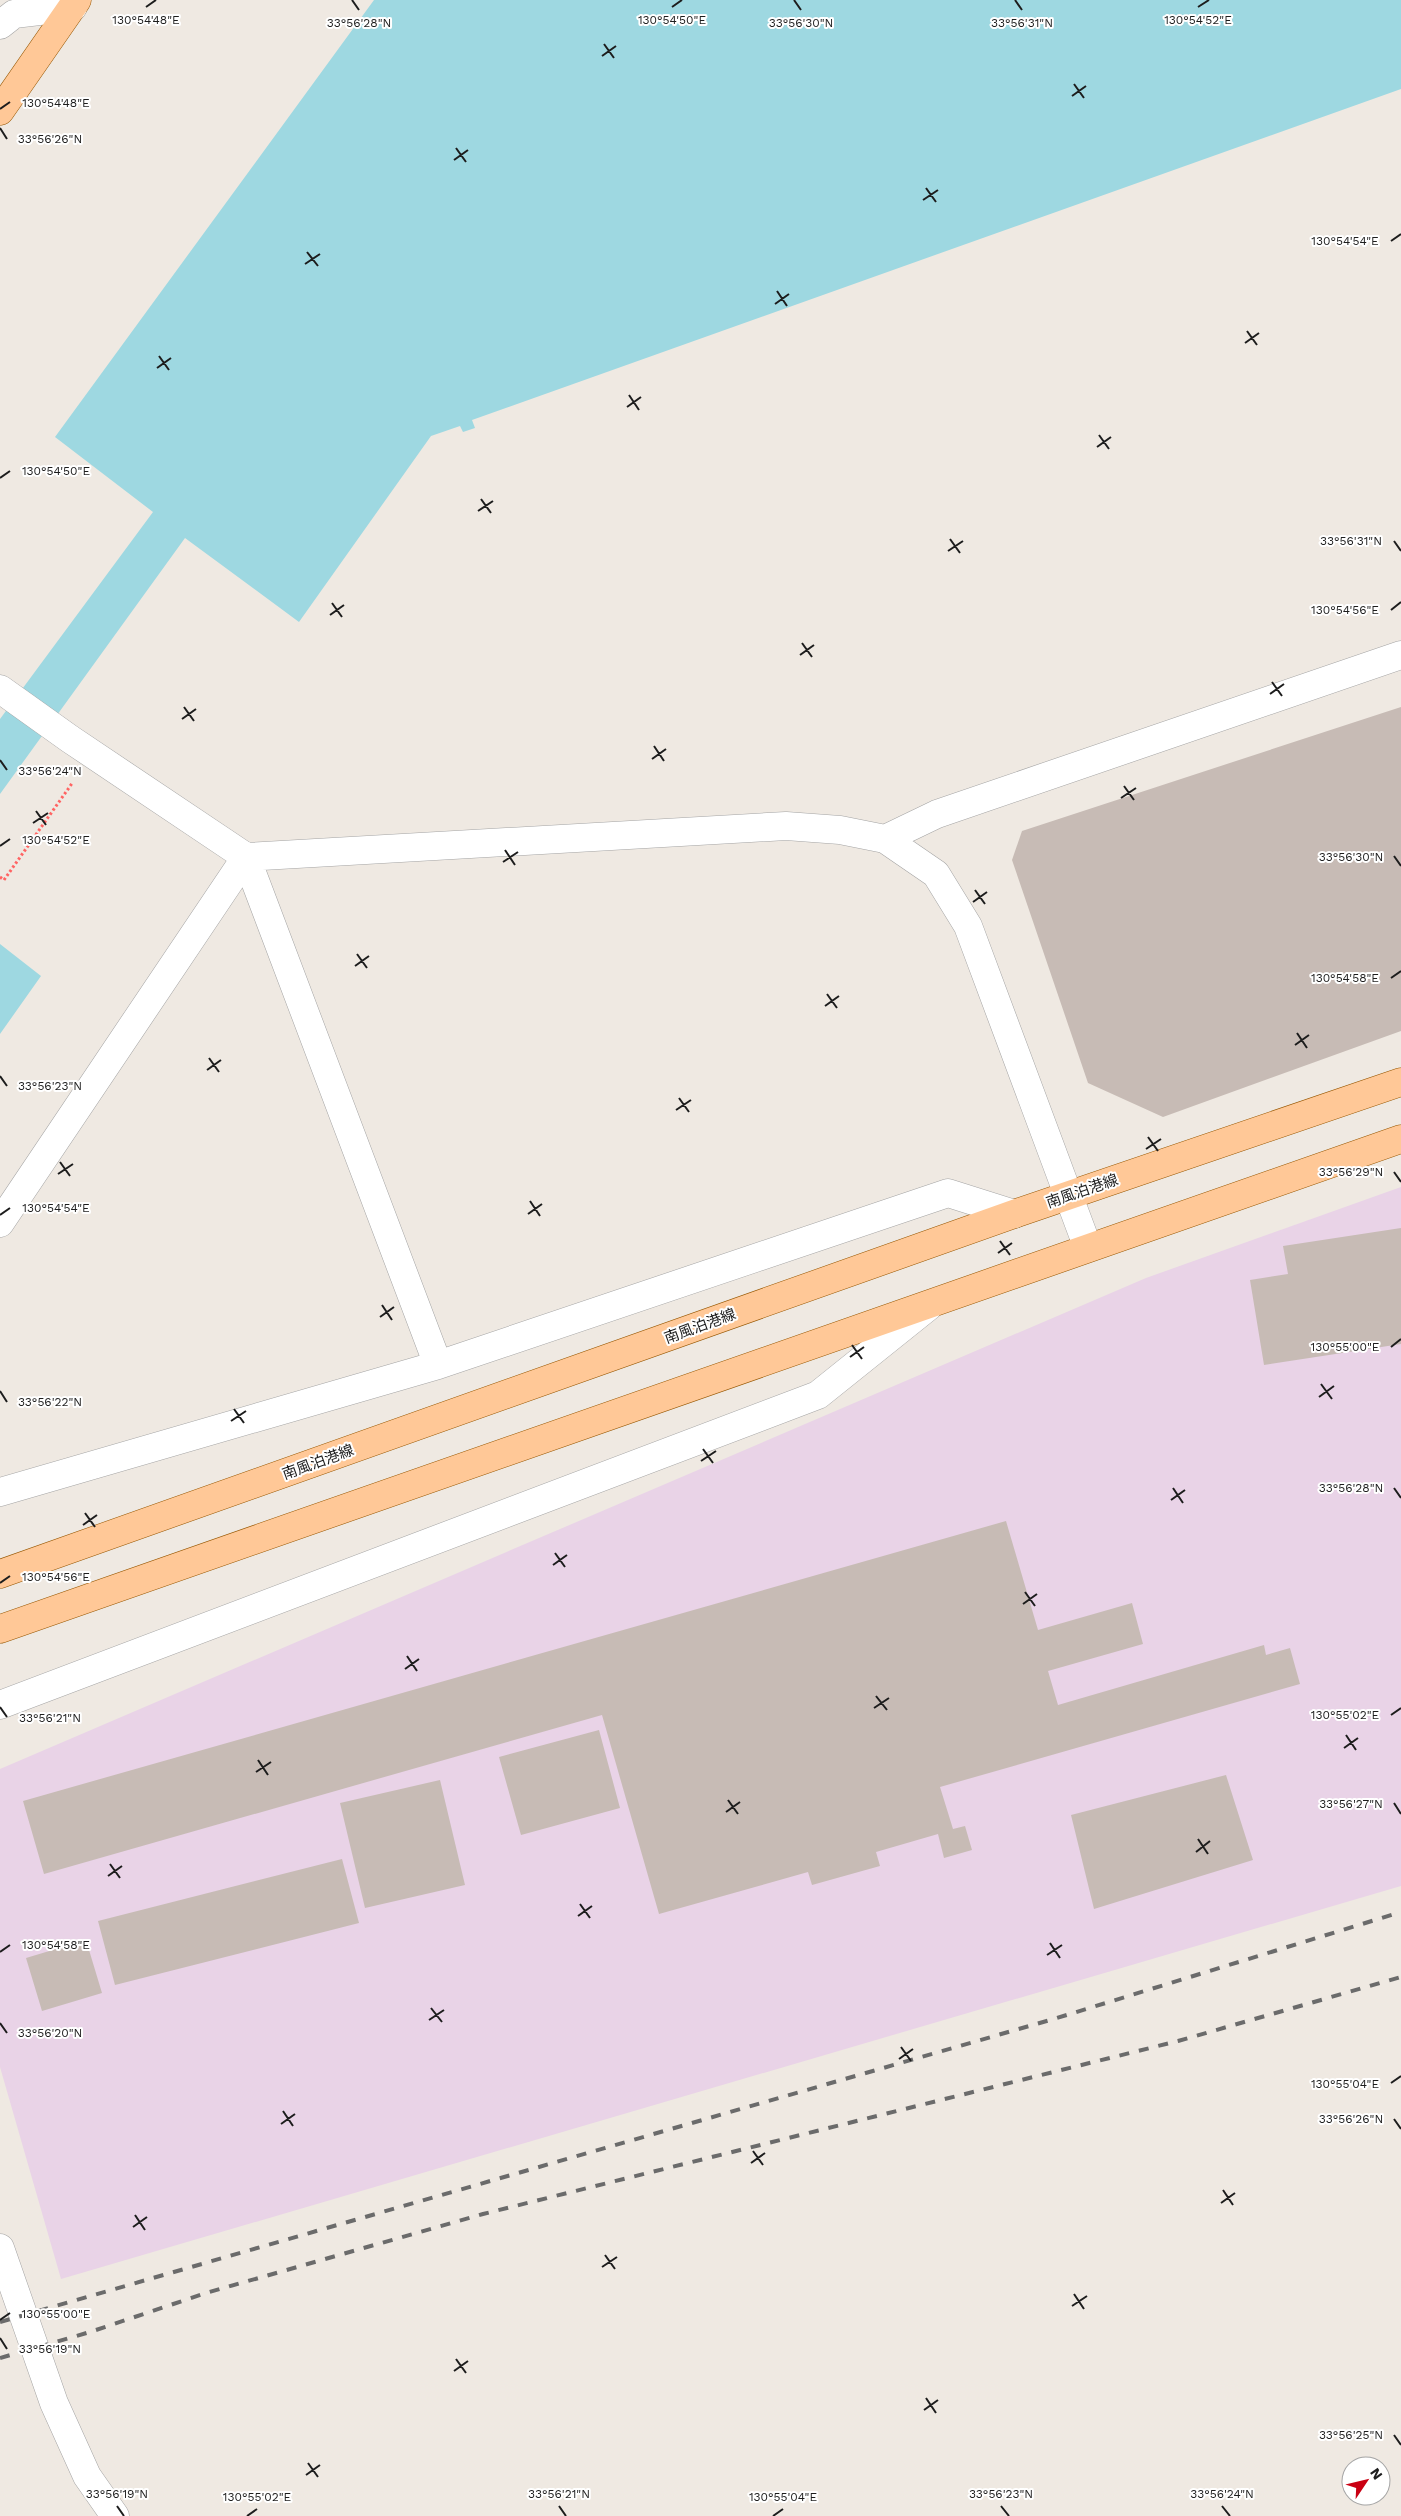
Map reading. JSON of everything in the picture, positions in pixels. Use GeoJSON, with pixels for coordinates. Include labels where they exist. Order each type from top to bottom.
{"type":"FeatureCollection","features":[{"type":"Feature","properties":{"kind":"main road"},"geometry":{"type":"LineString","coordinates":[[0,111],[75,3]]}},
{"type":"Feature","properties":{"kind":"main road","name":"南風泊港線"},"geometry":{"type":"LineString","coordinates":[[0,1574],[160,1519],[1014,1214],[1401,1082]]}},
{"type":"Feature","properties":{"kind":"main road"},"geometry":{"type":"LineString","coordinates":[[0,1629],[931,1305],[1401,1139]]}},
{"type":"Feature","properties":{"kind":"street"},"geometry":{"type":"LineString","coordinates":[[0,25],[14,14],[75,3]]}},
{"type":"Feature","properties":{"kind":"street"},"geometry":{"type":"LineString","coordinates":[[885,839],[937,814],[1401,655]]}},
{"type":"Feature","properties":{"kind":"street"},"geometry":{"type":"LineString","coordinates":[[1,689],[70,739],[246,857],[438,1365]]}},
{"type":"Feature","properties":{"kind":"street"},"geometry":{"type":"LineString","coordinates":[[246,857],[786,826],[840,830],[885,839],[936,874],[968,926],[1070,1195],[1088,1248]]}},
{"type":"Feature","properties":{"kind":"street"},"geometry":{"type":"LineString","coordinates":[[0,1223],[246,857]]}},
{"type":"Feature","properties":{"kind":"street"},"geometry":{"type":"LineString","coordinates":[[0,1492],[438,1365],[948,1193],[1014,1214]]}},
{"type":"Feature","properties":{"kind":"street"},"geometry":{"type":"LineString","coordinates":[[0,1705],[818,1394],[931,1305]]}},
{"type":"Feature","properties":{"kind":"street"},"geometry":{"type":"LineString","coordinates":[[0,2248],[54,2403],[87,2476],[116,2516]]}},
{"type":"Feature","properties":{"kind":"path"},"geometry":{"type":"LineString","coordinates":[[0,877],[4,880],[93,754]]}},
{"type":"Feature","properties":{"kind":"shaded area"},"geometry":{"type":"Polygon","coordinates":[[[1401,1187],[1401,1886],[61,2279],[0,2067],[0,1769],[1146,1278],[1401,1187]]]}},
{"type":"Feature","properties":{"kind":"water"},"geometry":{"type":"Polygon","coordinates":[[[374,0],[1401,0],[1401,89],[472,420],[475,428],[463,432],[460,426],[431,436],[299,622],[185,538],[0,794],[0,719],[153,512],[55,437],[374,0]]]}},
{"type":"Feature","properties":{"kind":"water"},"geometry":{"type":"Polygon","coordinates":[[[0,944],[41,976],[0,1034],[0,944]]]}},
{"type":"Feature","properties":{"kind":"building"},"geometry":{"type":"Polygon","coordinates":[[[1401,707],[1401,1031],[1163,1117],[1088,1083],[1012,860],[1022,831],[1401,707]]]}},
{"type":"Feature","properties":{"kind":"building"},"geometry":{"type":"Polygon","coordinates":[[[1401,1228],[1401,1344],[1264,1365],[1250,1280],[1288,1274],[1283,1246],[1401,1228]]]}},
{"type":"Feature","properties":{"kind":"building"},"geometry":{"type":"Polygon","coordinates":[[[1006,1521],[1038,1630],[1132,1603],[1143,1644],[1048,1671],[1058,1705],[1264,1645],[1266,1655],[1290,1648],[1300,1684],[940,1787],[953,1829],[965,1826],[972,1850],[944,1858],[938,1834],[876,1852],[880,1866],[812,1885],[808,1872],[659,1914],[602,1715],[44,1874],[23,1801],[1006,1521]]]}},
{"type":"Feature","properties":{"kind":"building"},"geometry":{"type":"Polygon","coordinates":[[[599,1730],[620,1808],[521,1835],[499,1757],[599,1730]]]}},
{"type":"Feature","properties":{"kind":"building"},"geometry":{"type":"Polygon","coordinates":[[[1226,1775],[1253,1860],[1094,1909],[1071,1815],[1226,1775]]]}},
{"type":"Feature","properties":{"kind":"building"},"geometry":{"type":"Polygon","coordinates":[[[440,1780],[465,1885],[365,1908],[340,1803],[440,1780]]]}},
{"type":"Feature","properties":{"kind":"building"},"geometry":{"type":"Polygon","coordinates":[[[342,1859],[359,1923],[115,1985],[98,1921],[342,1859]]]}},
{"type":"Feature","properties":{"kind":"building"},"geometry":{"type":"Polygon","coordinates":[[[86,1940],[102,1993],[42,2011],[26,1958],[86,1940]]]}},
{"type":"Feature","properties":{"kind":"railway"},"geometry":{"type":"LineString","coordinates":[[0,2322],[1057,2018],[1401,1912]]}},
{"type":"Feature","properties":{"kind":"railway"},"geometry":{"type":"LineString","coordinates":[[0,2358],[90,2332],[206,2293],[483,2214],[1178,2041],[1401,1977]]}}]}
